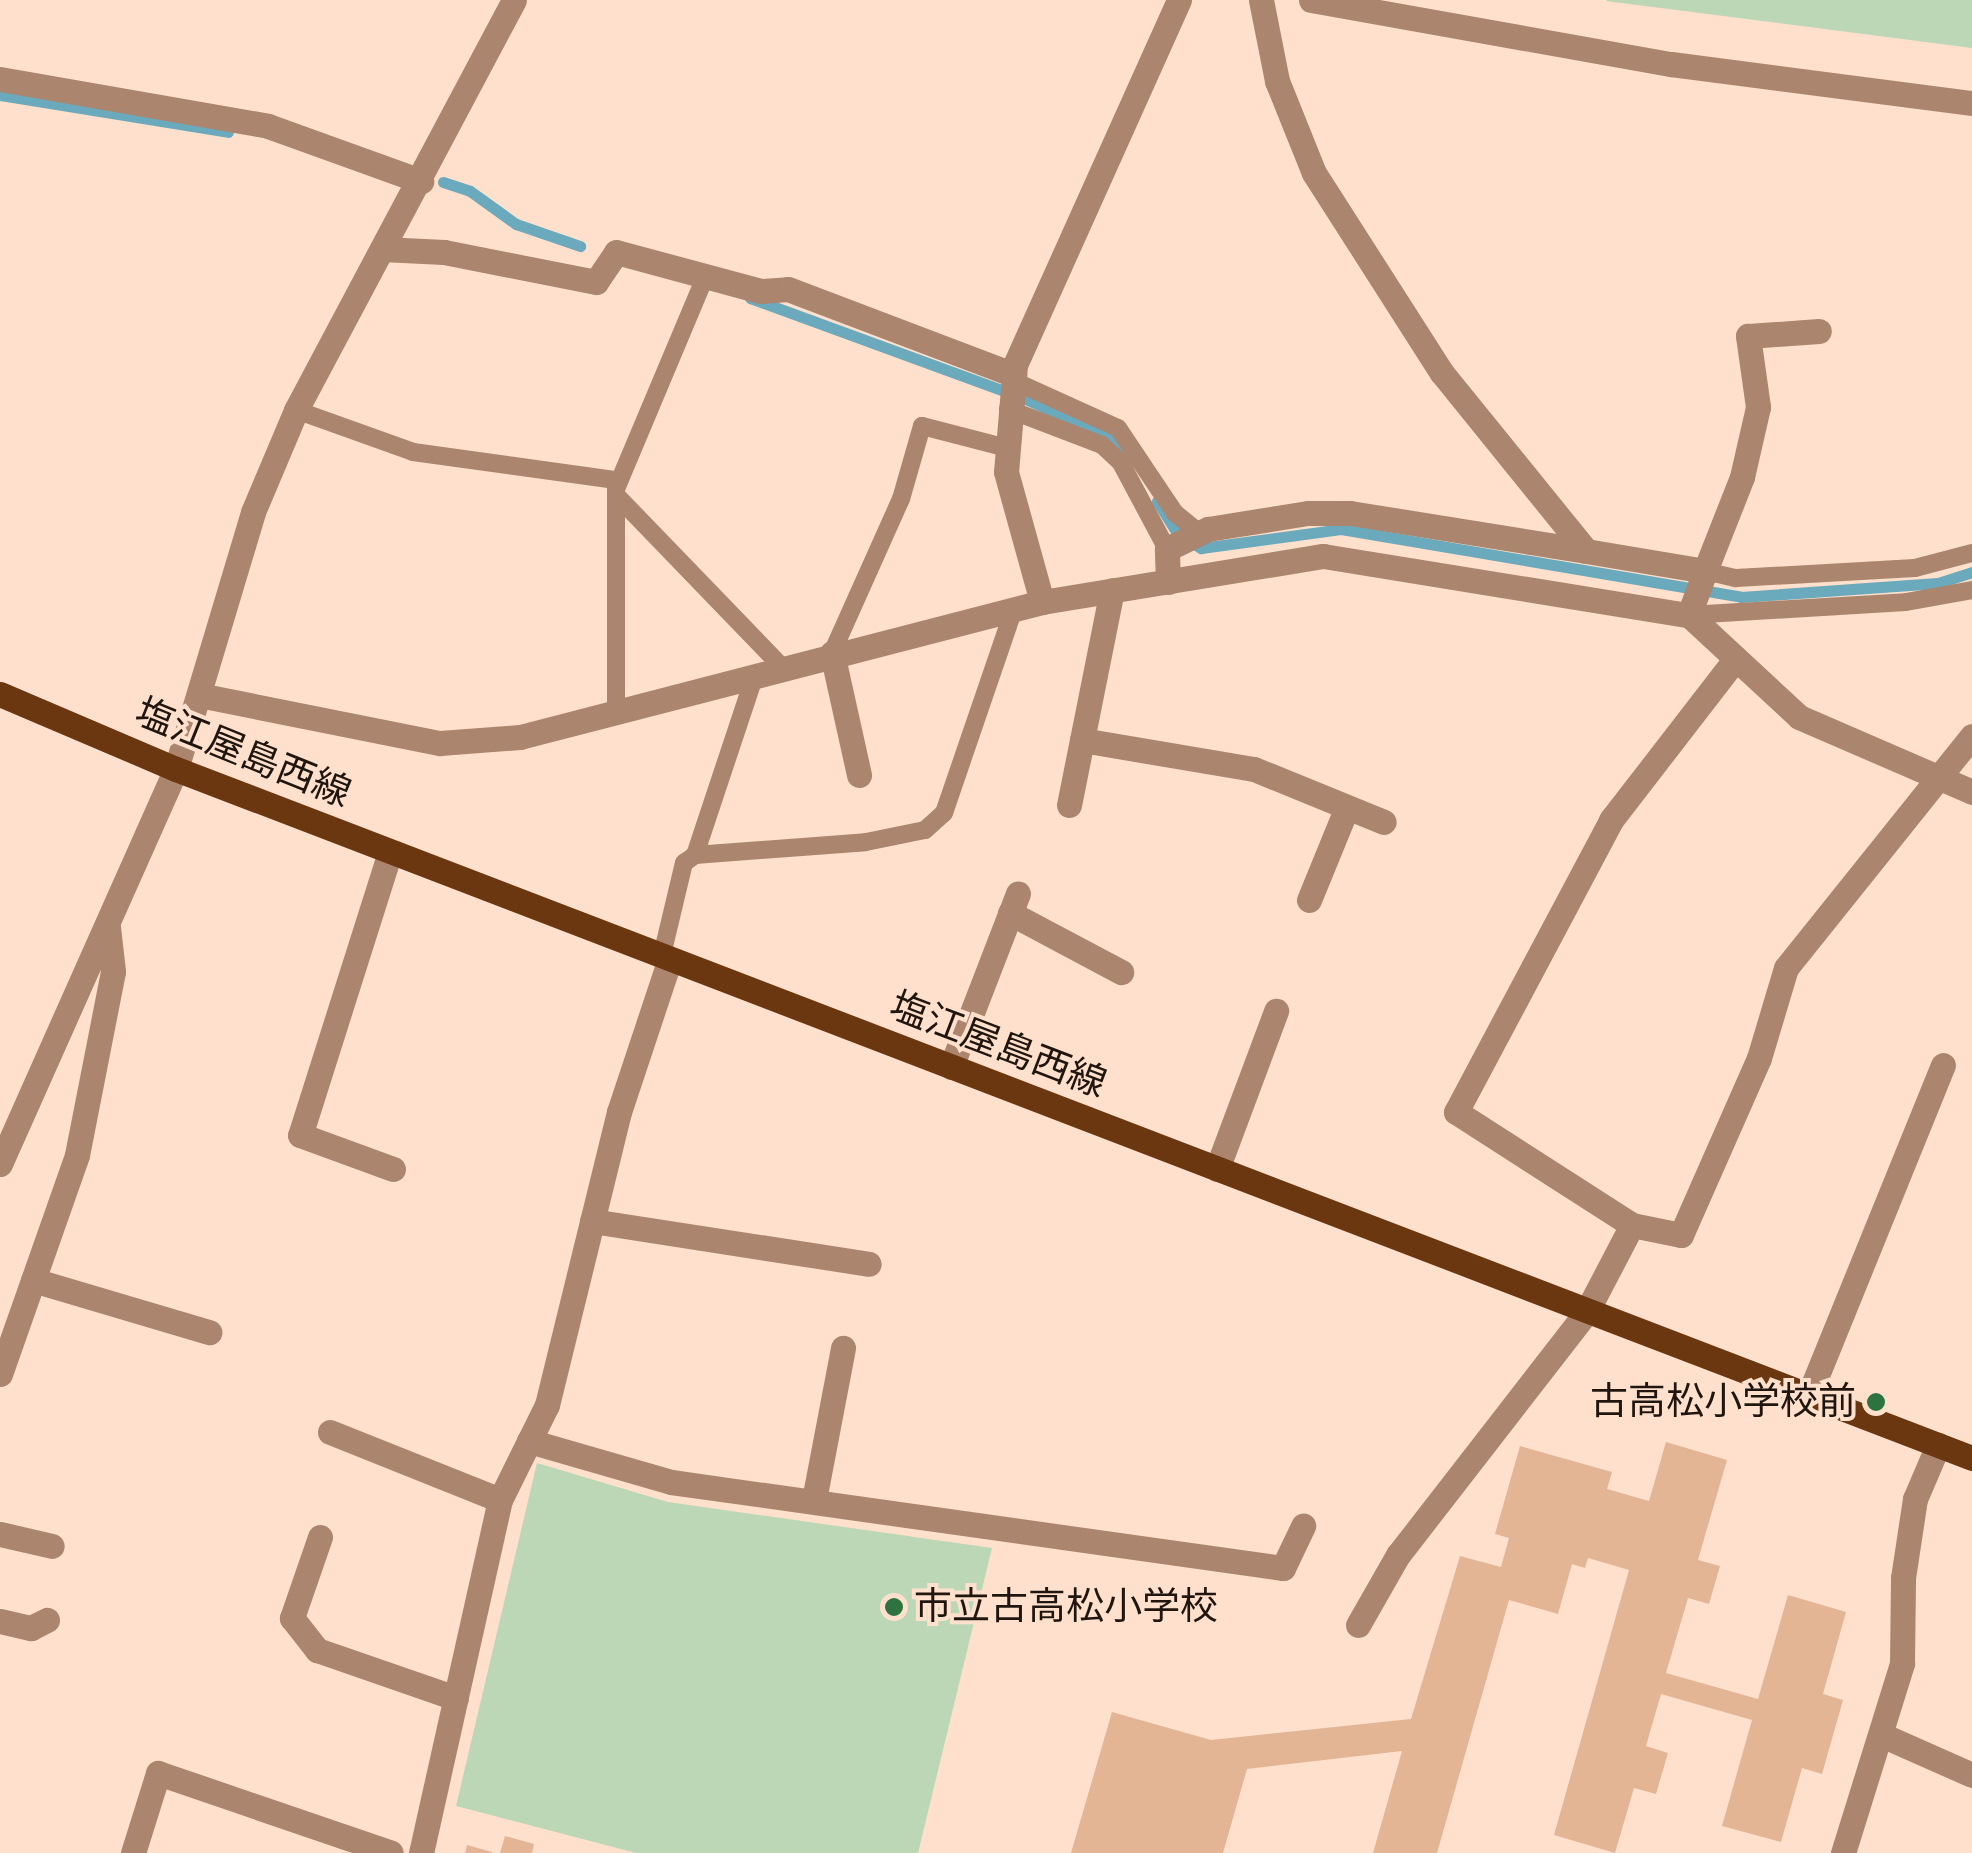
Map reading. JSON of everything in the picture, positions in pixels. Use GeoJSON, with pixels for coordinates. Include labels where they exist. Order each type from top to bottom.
{"type":"FeatureCollection","features":[{"type":"Feature","properties":{"kind":"main road","name":"塩江屋島西線"},"geometry":{"type":"LineString","coordinates":[[0,694],[176,769],[390,852],[1972,1458]]}},
{"type":"Feature","properties":{"kind":"street"},"geometry":{"type":"LineString","coordinates":[[0,1164],[176,769],[253,512],[296,410],[514,0]]}},
{"type":"Feature","properties":{"kind":"street"},"geometry":{"type":"LineString","coordinates":[[1042,602],[1006,472],[1013,377],[1179,0]]}},
{"type":"Feature","properties":{"kind":"street"},"geometry":{"type":"LineString","coordinates":[[1261,0],[1278,81],[1314,173],[1442,373],[1586,551]]}},
{"type":"Feature","properties":{"kind":"street"},"geometry":{"type":"LineString","coordinates":[[1311,0],[1671,64],[1972,102]]}},
{"type":"Feature","properties":{"kind":"street"},"geometry":{"type":"LineString","coordinates":[[0,79],[268,126],[421,180]]}},
{"type":"Feature","properties":{"kind":"street"},"geometry":{"type":"LineString","coordinates":[[382,249],[444,252],[596,282],[616,252],[761,291],[788,288],[1013,377]]}},
{"type":"Feature","properties":{"kind":"street"},"geometry":{"type":"LineString","coordinates":[[1690,612],[1742,477],[1758,406],[1748,336],[1819,331]]}},
{"type":"Feature","properties":{"kind":"street"},"geometry":{"type":"LineString","coordinates":[[1168,582],[1170,548],[1200,534],[1308,513],[1350,512],[1704,575]]}},
{"type":"Feature","properties":{"kind":"street"},"geometry":{"type":"LineString","coordinates":[[198,695],[440,742],[520,737],[616,716],[832,653],[1014,608],[1323,556],[1690,612],[1734,662],[1799,717],[1942,774],[1972,792]]}},
{"type":"Feature","properties":{"kind":"street"},"geometry":{"type":"LineString","coordinates":[[1069,805],[1112,590]]}},
{"type":"Feature","properties":{"kind":"street"},"geometry":{"type":"LineString","coordinates":[[832,653],[859,775]]}},
{"type":"Feature","properties":{"kind":"street"},"geometry":{"type":"LineString","coordinates":[[1734,662],[1611,820],[1456,1112],[1632,1225],[1681,1235],[1760,1058],[1786,968],[1972,736]]}},
{"type":"Feature","properties":{"kind":"street"},"geometry":{"type":"LineString","coordinates":[[1082,740],[1254,769],[1384,822]]}},
{"type":"Feature","properties":{"kind":"street"},"geometry":{"type":"LineString","coordinates":[[1308,900],[1346,807]]}},
{"type":"Feature","properties":{"kind":"street"},"geometry":{"type":"LineString","coordinates":[[390,852],[300,1135],[393,1170]]}},
{"type":"Feature","properties":{"kind":"street"},"geometry":{"type":"LineString","coordinates":[[952,1067],[1014,903],[1122,972]]}},
{"type":"Feature","properties":{"kind":"street"},"geometry":{"type":"LineString","coordinates":[[0,1374],[76,1155],[113,972],[108,922]]}},
{"type":"Feature","properties":{"kind":"street"},"geometry":{"type":"LineString","coordinates":[[421,1853],[500,1500],[547,1405],[619,1112],[666,957]]}},
{"type":"Feature","properties":{"kind":"street"},"geometry":{"type":"LineString","coordinates":[[1217,1169],[1276,1012]]}},
{"type":"Feature","properties":{"kind":"street"},"geometry":{"type":"LineString","coordinates":[[1809,1396],[1944,1065]]}},
{"type":"Feature","properties":{"kind":"street"},"geometry":{"type":"LineString","coordinates":[[592,1221],[870,1264]]}},
{"type":"Feature","properties":{"kind":"street"},"geometry":{"type":"LineString","coordinates":[[1358,1625],[1398,1556],[1587,1311],[1632,1225]]}},
{"type":"Feature","properties":{"kind":"street"},"geometry":{"type":"LineString","coordinates":[[33,1280],[208,1332]]}},
{"type":"Feature","properties":{"kind":"street"},"geometry":{"type":"LineString","coordinates":[[814,1500],[843,1348]]}},
{"type":"Feature","properties":{"kind":"street"},"geometry":{"type":"LineString","coordinates":[[330,1432],[500,1500]]}},
{"type":"Feature","properties":{"kind":"street"},"geometry":{"type":"LineString","coordinates":[[529,1441],[672,1482],[1283,1568],[1303,1526]]}},
{"type":"Feature","properties":{"kind":"street"},"geometry":{"type":"LineString","coordinates":[[1843,1853],[1884,1736],[1902,1662],[1902,1578],[1916,1499],[1938,1445]]}},
{"type":"Feature","properties":{"kind":"street"},"geometry":{"type":"LineString","coordinates":[[0,1534],[52,1546]]}},
{"type":"Feature","properties":{"kind":"street"},"geometry":{"type":"LineString","coordinates":[[320,1536],[292,1618],[318,1650],[456,1698]]}},
{"type":"Feature","properties":{"kind":"street"},"geometry":{"type":"LineString","coordinates":[[0,1622],[31,1628],[47,1620]]}},
{"type":"Feature","properties":{"kind":"street"},"geometry":{"type":"LineString","coordinates":[[1884,1736],[1972,1775]]}},
{"type":"Feature","properties":{"kind":"street"},"geometry":{"type":"LineString","coordinates":[[134,1853],[158,1773],[392,1853]]}},
{"type":"Feature","properties":{"kind":"lane"},"geometry":{"type":"LineString","coordinates":[[616,492],[706,275]]}},
{"type":"Feature","properties":{"kind":"lane"},"geometry":{"type":"LineString","coordinates":[[1013,377],[1118,428],[1175,512],[1200,534]]}},
{"type":"Feature","properties":{"kind":"lane"},"geometry":{"type":"LineString","coordinates":[[1008,409],[1102,446],[1121,463],[1170,548]]}},
{"type":"Feature","properties":{"kind":"lane"},"geometry":{"type":"LineString","coordinates":[[296,410],[413,452],[616,480],[616,716]]}},
{"type":"Feature","properties":{"kind":"lane"},"geometry":{"type":"LineString","coordinates":[[832,653],[901,499],[922,426],[1006,448]]}},
{"type":"Feature","properties":{"kind":"lane"},"geometry":{"type":"LineString","coordinates":[[616,492],[783,668]]}},
{"type":"Feature","properties":{"kind":"lane"},"geometry":{"type":"LineString","coordinates":[[1704,575],[1736,578],[1915,568],[1972,553]]}},
{"type":"Feature","properties":{"kind":"lane"},"geometry":{"type":"LineString","coordinates":[[1690,612],[1906,602],[1972,590]]}},
{"type":"Feature","properties":{"kind":"lane"},"geometry":{"type":"LineString","coordinates":[[695,854],[866,842],[925,830],[944,813],[960,775],[1014,608]]}},
{"type":"Feature","properties":{"kind":"lane"},"geometry":{"type":"LineString","coordinates":[[666,957],[684,864],[695,854],[754,678]]}},
{"type":"Feature","properties":{"kind":"green space"},"geometry":{"type":"Polygon","coordinates":[[[1607,0],[1972,0],[1972,48],[1606,1],[1607,0]]]}},
{"type":"Feature","properties":{"kind":"green space"},"geometry":{"type":"Polygon","coordinates":[[[537,1463],[668,1502],[992,1548],[918,1853],[636,1853],[456,1806],[537,1463]]]}},
{"type":"Feature","properties":{"kind":"building"},"geometry":{"type":"Polygon","coordinates":[[[1666,1442],[1727,1460],[1698,1560],[1720,1566],[1709,1604],[1688,1598],[1666,1673],[1758,1699],[1788,1595],[1846,1612],[1823,1694],[1843,1700],[1822,1774],[1802,1768],[1781,1842],[1722,1826],[1752,1720],[1661,1694],[1646,1746],[1668,1753],[1656,1794],[1634,1788],[1615,1853],[1554,1835],[1629,1570],[1588,1558],[1585,1568],[1572,1564],[1558,1614],[1509,1600],[1437,1853],[1373,1853],[1402,1751],[1247,1769],[1223,1853],[1071,1853],[1112,1712],[1211,1740],[1411,1719],[1460,1556],[1501,1567],[1509,1538],[1495,1534],[1520,1446],[1612,1472],[1607,1489],[1649,1501],[1666,1442]]]}},
{"type":"Feature","properties":{"kind":"building"},"geometry":{"type":"Polygon","coordinates":[[[505,1836],[534,1844],[532,1853],[500,1853],[505,1836]]]}},
{"type":"Feature","properties":{"kind":"building"},"geometry":{"type":"Polygon","coordinates":[[[467,1845],[492,1852],[492,1853],[465,1853],[467,1845]]]}},
{"type":"Feature","properties":{"kind":"waterway"},"geometry":{"type":"LineString","coordinates":[[0,95],[228,132]]}},
{"type":"Feature","properties":{"kind":"waterway"},"geometry":{"type":"LineString","coordinates":[[443,182],[470,191],[516,224],[580,246]]}},
{"type":"Feature","properties":{"kind":"waterway"},"geometry":{"type":"LineString","coordinates":[[750,298],[1028,400],[1105,436],[1131,460]]}},
{"type":"Feature","properties":{"kind":"waterway"},"geometry":{"type":"LineString","coordinates":[[1157,501],[1176,532],[1201,548],[1341,529],[1741,597],[1938,583],[1972,572]]}},
{"type":"Feature","properties":{"kind":"place","name":"古高松小学校前"},"geometry":{"type":"Point","coordinates":[1876,1402]}},
{"type":"Feature","properties":{"kind":"place","name":"市立古高松小学校"},"geometry":{"type":"Point","coordinates":[894,1607]}}]}
